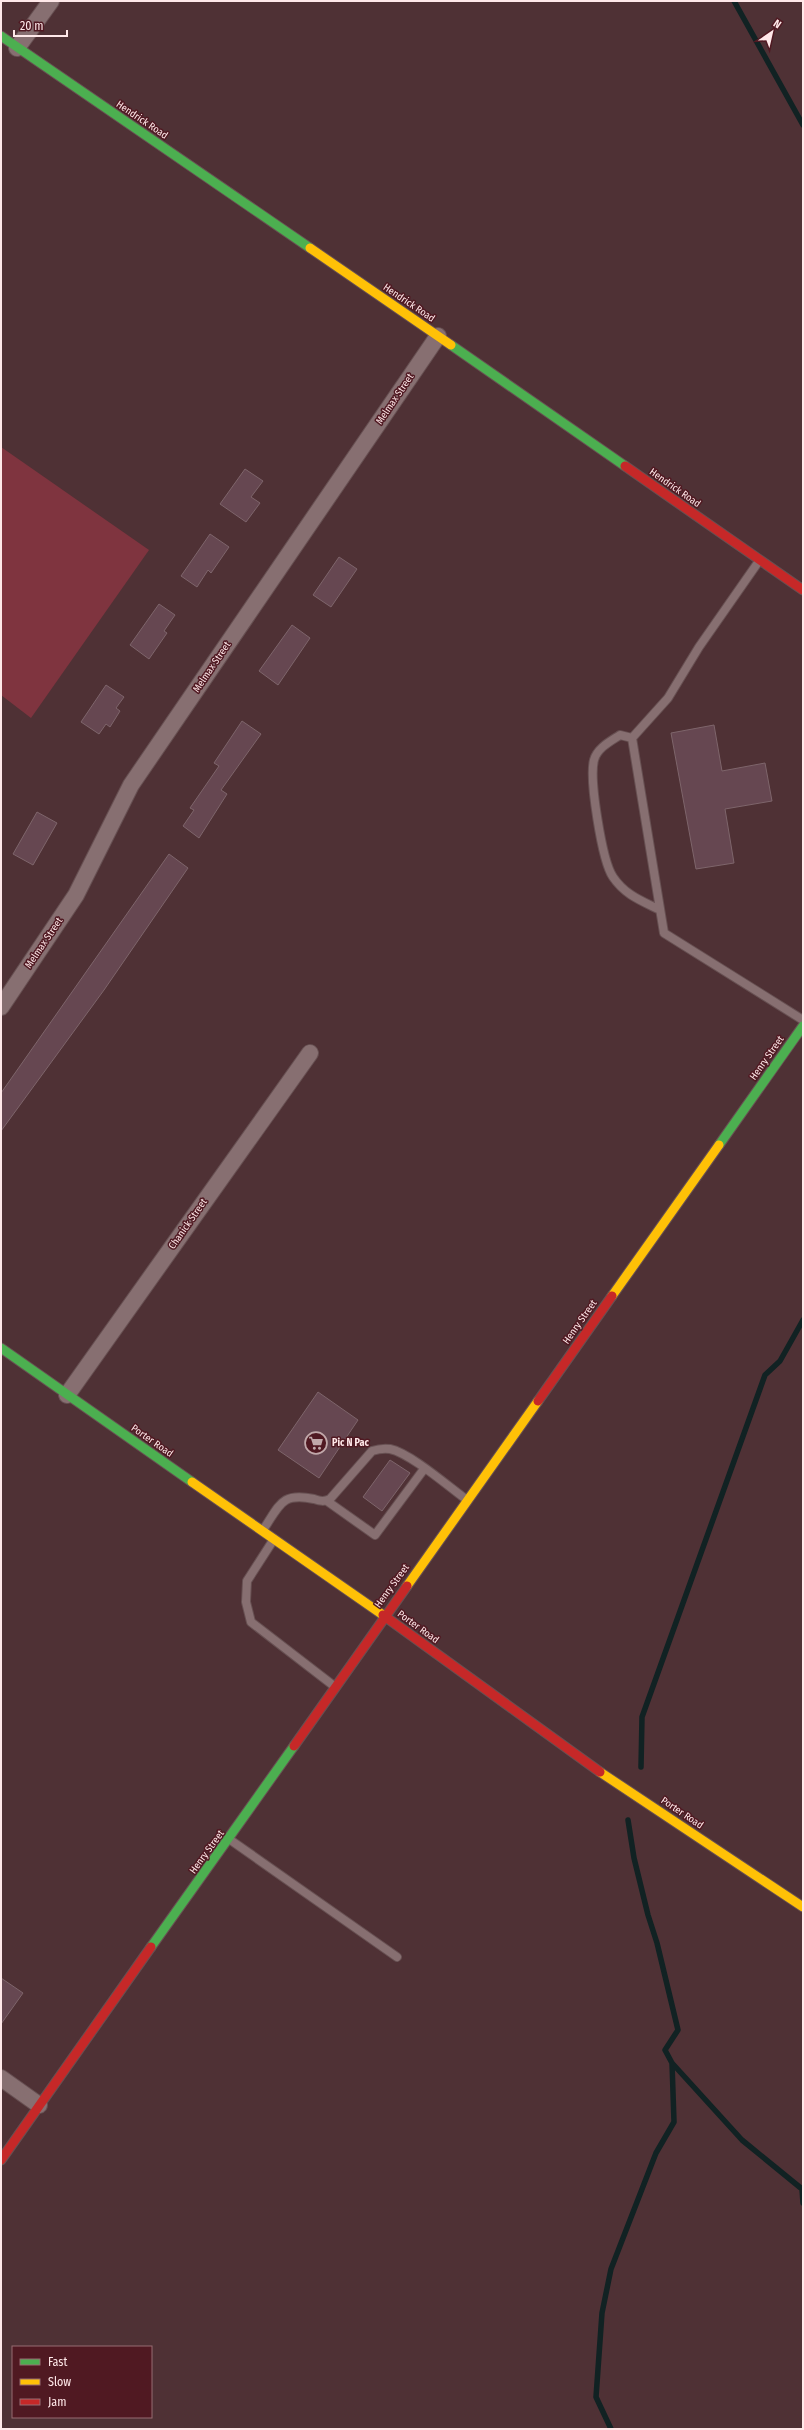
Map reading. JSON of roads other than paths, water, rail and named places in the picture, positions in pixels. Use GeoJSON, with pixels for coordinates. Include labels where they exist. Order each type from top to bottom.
{"type":"FeatureCollection","features":[{"type":"Feature","properties":{"kind":"street"},"geometry":{"type":"LineString","coordinates":[[17,48],[50,1]]}},
{"type":"Feature","properties":{"kind":"street","name":"Hendrick Road"},"geometry":{"type":"LineString","coordinates":[[1,36],[438,336],[803,590]]}},
{"type":"Feature","properties":{"kind":"street","name":"Melmax Street"},"geometry":{"type":"LineString","coordinates":[[1,1007],[76,895],[131,785],[438,336]]}},
{"type":"Feature","properties":{"kind":"street","name":"Henry Street"},"geometry":{"type":"LineString","coordinates":[[1,2160],[229,1839],[384,1616],[803,1026]]}},
{"type":"Feature","properties":{"kind":"street","name":"Chanick Street"},"geometry":{"type":"LineString","coordinates":[[66,1395],[310,1053]]}},
{"type":"Feature","properties":{"kind":"street","name":"Porter Road"},"geometry":{"type":"LineString","coordinates":[[1,1348],[66,1395],[384,1616],[590,1765],[803,1907]]}},
{"type":"Feature","properties":{"kind":"street"},"geometry":{"type":"LineString","coordinates":[[1,2078],[39,2105]]}},
{"type":"Feature","properties":{"kind":"lane"},"geometry":{"type":"LineString","coordinates":[[632,738],[668,698],[699,647],[760,560]]}},
{"type":"Feature","properties":{"kind":"lane"},"geometry":{"type":"LineString","coordinates":[[632,738],[620,735],[604,746],[594,760],[595,819],[612,876],[631,897],[660,910]]}},
{"type":"Feature","properties":{"kind":"lane"},"geometry":{"type":"LineString","coordinates":[[632,738],[664,933],[803,1020]]}},
{"type":"Feature","properties":{"kind":"lane"},"geometry":{"type":"LineString","coordinates":[[326,1501],[337,1492],[372,1451],[380,1448],[391,1449],[404,1455],[467,1500]]}},
{"type":"Feature","properties":{"kind":"lane"},"geometry":{"type":"LineString","coordinates":[[262,1531],[282,1503],[289,1498],[299,1496],[326,1501],[375,1535],[424,1470]]}},
{"type":"Feature","properties":{"kind":"lane"},"geometry":{"type":"LineString","coordinates":[[274,1539],[247,1581],[246,1602],[251,1622],[335,1687]]}},
{"type":"Feature","properties":{"kind":"lane"},"geometry":{"type":"LineString","coordinates":[[229,1839],[397,1957]]}},
{"type":"Feature","properties":{"kind":"waterway"},"geometry":{"type":"LineString","coordinates":[[734,1],[803,125]]}},
{"type":"Feature","properties":{"kind":"waterway"},"geometry":{"type":"LineString","coordinates":[[641,1767],[642,1717],[765,1375],[780,1361],[803,1320]]}},
{"type":"Feature","properties":{"kind":"waterway"},"geometry":{"type":"LineString","coordinates":[[628,1820],[634,1858],[648,1915],[657,1943],[678,2030],[665,2050],[672,2063],[742,2140],[802,2189],[803,2203]]}},
{"type":"Feature","properties":{"kind":"waterway"},"geometry":{"type":"LineString","coordinates":[[611,2429],[596,2397],[602,2313],[611,2269],[656,2153],[674,2122],[672,2063]]}},
{"type":"Feature","properties":{"kind":"place","name":"Pic N Pac"},"geometry":{"type":"Point","coordinates":[316,1443]}}]}
